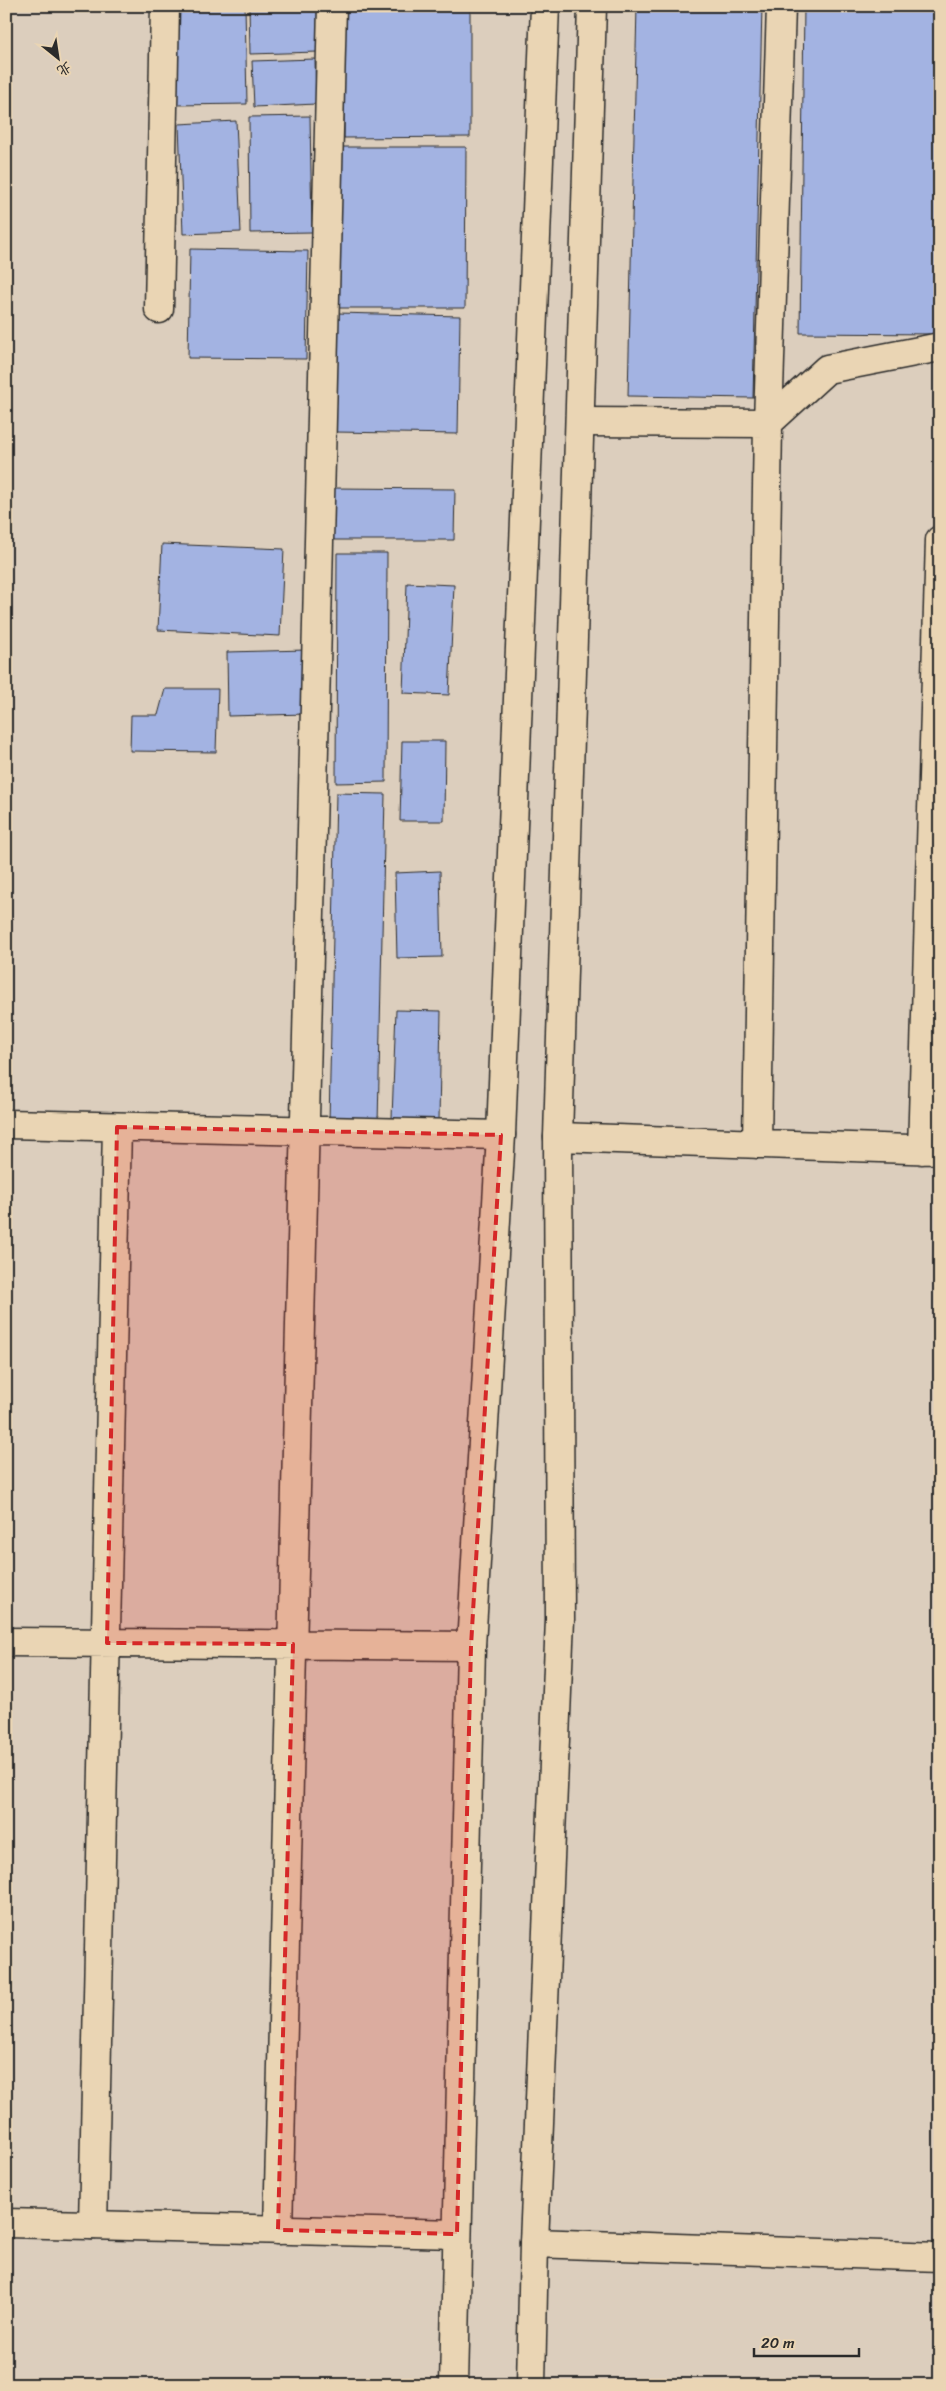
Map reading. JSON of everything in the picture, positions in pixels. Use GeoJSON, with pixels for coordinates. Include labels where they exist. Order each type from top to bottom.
{"type":"FeatureCollection","features":[{"type":"Feature","properties":{"kind":"street"},"geometry":{"type":"LineString","coordinates":[[159,308],[165,6]]}},
{"type":"Feature","properties":{"kind":"street"},"geometry":{"type":"LineString","coordinates":[[278,2230],[332,6]]}},
{"type":"Feature","properties":{"kind":"street"},"geometry":{"type":"LineString","coordinates":[[454,2385],[471,1646],[502,1135],[545,6]]}},
{"type":"Feature","properties":{"kind":"street"},"geometry":{"type":"LineString","coordinates":[[530,2385],[534,2243],[560,1619],[558,1137],[592,6]]}},
{"type":"Feature","properties":{"kind":"street"},"geometry":{"type":"LineString","coordinates":[[757,1144],[768,423],[782,6]]}},
{"type":"Feature","properties":{"kind":"street"},"geometry":{"type":"LineString","coordinates":[[580,422],[768,423],[827,368],[940,347]]}},
{"type":"Feature","properties":{"kind":"street"},"geometry":{"type":"LineString","coordinates":[[558,1137],[931,1150],[940,540]]}},
{"type":"Feature","properties":{"kind":"street"},"geometry":{"type":"LineString","coordinates":[[6,1124],[502,1135]]}},
{"type":"Feature","properties":{"kind":"street"},"geometry":{"type":"LineString","coordinates":[[93,2225],[117,1127]]}},
{"type":"Feature","properties":{"kind":"street"},"geometry":{"type":"LineString","coordinates":[[6,1642],[471,1646]]}},
{"type":"Feature","properties":{"kind":"street"},"geometry":{"type":"LineString","coordinates":[[6,2223],[457,2234]]}},
{"type":"Feature","properties":{"kind":"street"},"geometry":{"type":"LineString","coordinates":[[534,2243],[940,2257]]}},
{"type":"Feature","properties":{"kind":"highlighted area"},"geometry":{"type":"Polygon","coordinates":[[[117,1127],[501,1135],[471,1646],[457,2234],[278,2230],[293,1644],[107,1643],[117,1127]]]}},
{"type":"Feature","properties":{"kind":"building"},"geometry":{"type":"Polygon","coordinates":[[[175,6],[245,6],[247,104],[176,105],[175,6]]]}},
{"type":"Feature","properties":{"kind":"building"},"geometry":{"type":"Polygon","coordinates":[[[249,6],[317,6],[318,52],[250,54],[249,6]]]}},
{"type":"Feature","properties":{"kind":"building"},"geometry":{"type":"Polygon","coordinates":[[[344,6],[470,6],[470,137],[344,138],[344,6]]]}},
{"type":"Feature","properties":{"kind":"building"},"geometry":{"type":"Polygon","coordinates":[[[637,6],[762,6],[753,398],[628,396],[637,6]]]}},
{"type":"Feature","properties":{"kind":"building"},"geometry":{"type":"Polygon","coordinates":[[[804,6],[939,6],[936,334],[800,333],[804,6]]]}},
{"type":"Feature","properties":{"kind":"building"},"geometry":{"type":"Polygon","coordinates":[[[315,59],[316,104],[254,107],[252,61],[315,59]]]}},
{"type":"Feature","properties":{"kind":"building"},"geometry":{"type":"Polygon","coordinates":[[[310,116],[312,232],[250,233],[249,117],[310,116]]]}},
{"type":"Feature","properties":{"kind":"building"},"geometry":{"type":"Polygon","coordinates":[[[236,121],[241,232],[183,234],[179,124],[236,121]]]}},
{"type":"Feature","properties":{"kind":"building"},"geometry":{"type":"Polygon","coordinates":[[[340,147],[466,147],[465,308],[339,308],[340,147]]]}},
{"type":"Feature","properties":{"kind":"building"},"geometry":{"type":"Polygon","coordinates":[[[190,249],[308,251],[306,359],[188,358],[190,249]]]}},
{"type":"Feature","properties":{"kind":"building"},"geometry":{"type":"Polygon","coordinates":[[[337,313],[460,316],[458,434],[335,432],[337,313]]]}},
{"type":"Feature","properties":{"kind":"building"},"geometry":{"type":"Polygon","coordinates":[[[333,488],[455,489],[454,540],[333,540],[333,488]]]}},
{"type":"Feature","properties":{"kind":"building"},"geometry":{"type":"Polygon","coordinates":[[[162,544],[284,549],[280,636],[158,630],[162,544]]]}},
{"type":"Feature","properties":{"kind":"building"},"geometry":{"type":"Polygon","coordinates":[[[337,553],[387,553],[386,782],[336,783],[337,553]]]}},
{"type":"Feature","properties":{"kind":"building"},"geometry":{"type":"Polygon","coordinates":[[[407,583],[454,585],[449,695],[403,693],[407,583]]]}},
{"type":"Feature","properties":{"kind":"building"},"geometry":{"type":"Polygon","coordinates":[[[306,650],[307,714],[228,716],[227,652],[306,650]]]}},
{"type":"Feature","properties":{"kind":"building"},"geometry":{"type":"Polygon","coordinates":[[[165,689],[218,689],[216,752],[130,751],[131,715],[158,715],[165,689]]]}},
{"type":"Feature","properties":{"kind":"building"},"geometry":{"type":"Polygon","coordinates":[[[402,741],[445,741],[444,821],[400,821],[402,741]]]}},
{"type":"Feature","properties":{"kind":"building"},"geometry":{"type":"Polygon","coordinates":[[[336,793],[385,794],[378,1124],[329,1123],[336,793]]]}},
{"type":"Feature","properties":{"kind":"building"},"geometry":{"type":"Polygon","coordinates":[[[440,871],[442,957],[397,958],[395,873],[440,871]]]}},
{"type":"Feature","properties":{"kind":"building"},"geometry":{"type":"Polygon","coordinates":[[[396,1010],[441,1011],[439,1120],[392,1118],[396,1010]]]}}]}
